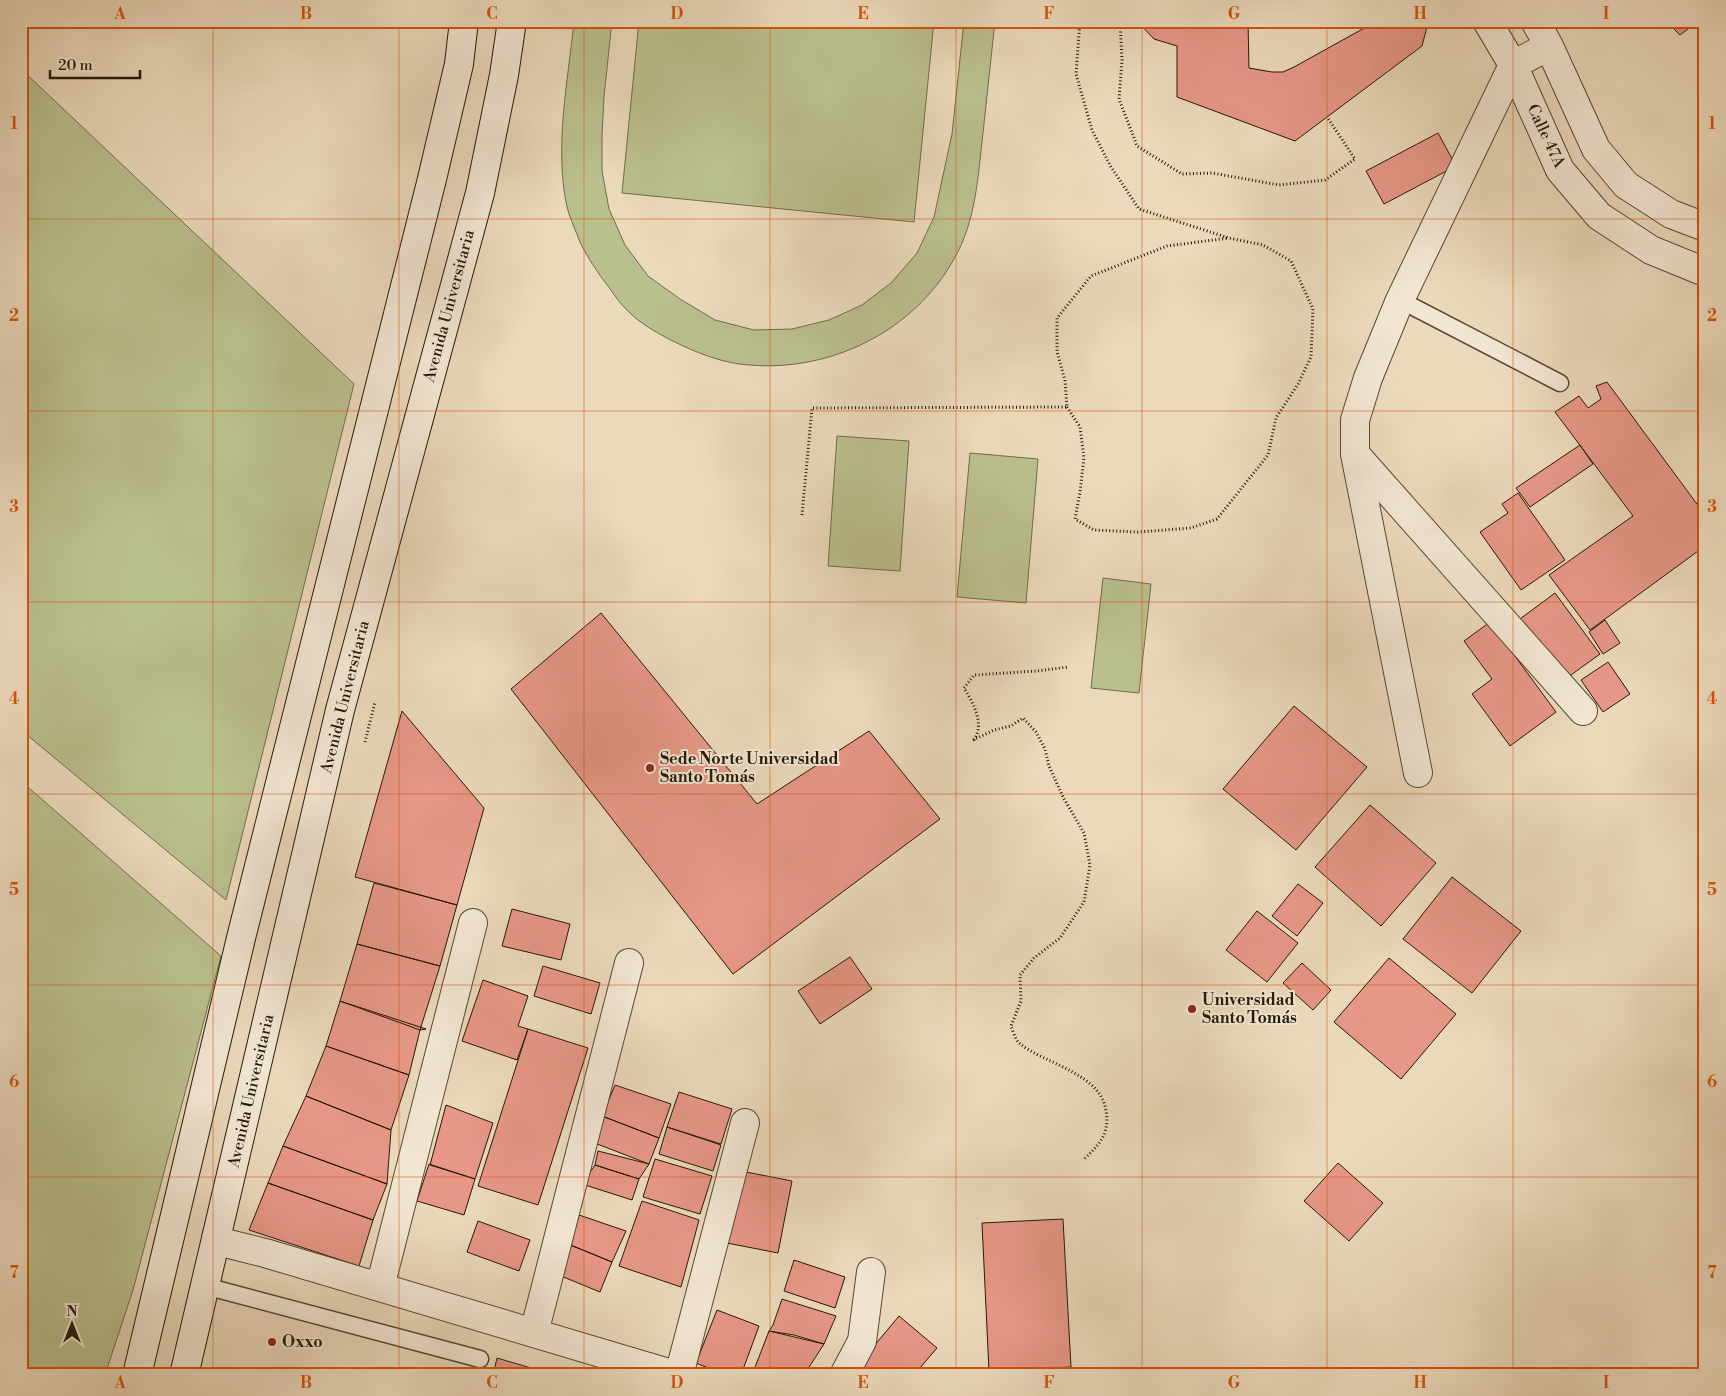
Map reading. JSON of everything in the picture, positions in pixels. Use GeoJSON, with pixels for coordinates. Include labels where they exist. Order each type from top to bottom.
{"type":"FeatureCollection","features":[{"type":"Feature","properties":{"kind":"street"},"geometry":{"type":"LineString","coordinates":[[137,1375],[241,938],[432,179],[459,64],[464,21]]}},
{"type":"Feature","properties":{"kind":"street","name":"Avenida Universitaria"},"geometry":{"type":"LineString","coordinates":[[184,1375],[340,710],[480,193],[504,75],[512,21]]}},
{"type":"Feature","properties":{"kind":"street","name":"Calle 47A"},"geometry":{"type":"LineString","coordinates":[[1487,21],[1513,65],[1560,170],[1599,216],[1651,250],[1705,272]]}},
{"type":"Feature","properties":{"kind":"street"},"geometry":{"type":"LineString","coordinates":[[1535,21],[1549,46],[1596,148],[1626,185],[1671,214],[1705,227]]}},
{"type":"Feature","properties":{"kind":"street"},"geometry":{"type":"LineString","coordinates":[[1418,773],[1355,454],[1355,420],[1368,378],[1400,300],[1513,65],[1549,46]]}},
{"type":"Feature","properties":{"kind":"street"},"geometry":{"type":"LineString","coordinates":[[1651,250],[1671,214]]}},
{"type":"Feature","properties":{"kind":"street"},"geometry":{"type":"LineString","coordinates":[[1355,454],[1583,711]]}},
{"type":"Feature","properties":{"kind":"street"},"geometry":{"type":"LineString","coordinates":[[380,1287],[473,923]]}},
{"type":"Feature","properties":{"kind":"street"},"geometry":{"type":"LineString","coordinates":[[534,1333],[629,963]]}},
{"type":"Feature","properties":{"kind":"street"},"geometry":{"type":"LineString","coordinates":[[679,1375],[745,1123]]}},
{"type":"Feature","properties":{"kind":"street"},"geometry":{"type":"LineString","coordinates":[[216,1238],[221,1242],[265,1253],[675,1375]]}},
{"type":"Feature","properties":{"kind":"street"},"geometry":{"type":"LineString","coordinates":[[844,1375],[862,1341],[871,1272]]}},
{"type":"Feature","properties":{"kind":"lane"},"geometry":{"type":"LineString","coordinates":[[1400,300],[1560,382]]}},
{"type":"Feature","properties":{"kind":"lane"},"geometry":{"type":"LineString","coordinates":[[205,1286],[480,1359]]}},
{"type":"Feature","properties":{"kind":"path"},"geometry":{"type":"LineString","coordinates":[[1080,21],[1076,74],[1092,130],[1111,167],[1139,209],[1229,238],[1263,245],[1291,261],[1313,309],[1312,357],[1298,384],[1276,418],[1268,455],[1217,519],[1190,528],[1138,532],[1094,530],[1074,519],[1080,492],[1084,458],[1080,427],[1066,407],[1065,380],[1057,352],[1057,318],[1091,276],[1167,246],[1229,238]]}},
{"type":"Feature","properties":{"kind":"path"},"geometry":{"type":"LineString","coordinates":[[1120,21],[1122,60],[1119,99],[1137,146],[1182,174],[1212,173],[1279,185],[1325,180],[1355,159],[1326,118]]}},
{"type":"Feature","properties":{"kind":"path"},"geometry":{"type":"LineString","coordinates":[[802,515],[812,408],[1066,407]]}},
{"type":"Feature","properties":{"kind":"path"},"geometry":{"type":"LineString","coordinates":[[1068,667],[974,675],[964,688],[978,714],[978,734],[973,740],[994,730],[1011,726],[1023,718],[1036,732],[1046,749],[1049,766],[1062,797],[1084,833],[1090,865],[1084,902],[1060,938],[1034,958],[1020,975],[1021,1001],[1011,1026],[1017,1042],[1093,1085],[1106,1106],[1108,1124],[1098,1146],[1083,1160]]}},
{"type":"Feature","properties":{"kind":"green space"},"geometry":{"type":"Polygon","coordinates":[[[574,21],[612,21],[604,97],[602,171],[609,209],[625,245],[648,276],[680,299],[715,320],[754,330],[792,329],[829,320],[862,305],[891,283],[917,253],[934,217],[952,134],[964,21],[995,21],[972,214],[954,259],[937,285],[917,307],[893,326],[867,342],[840,354],[810,362],[780,365],[733,363],[691,349],[668,339],[644,325],[620,303],[593,265],[580,242],[567,207],[563,184],[562,138],[574,21]]]}},
{"type":"Feature","properties":{"kind":"green space"},"geometry":{"type":"Polygon","coordinates":[[[639,21],[934,21],[914,222],[622,193],[639,21]]]}},
{"type":"Feature","properties":{"kind":"green space"},"geometry":{"type":"Polygon","coordinates":[[[21,69],[354,384],[226,900],[21,730],[21,69]]]}},
{"type":"Feature","properties":{"kind":"green space"},"geometry":{"type":"Polygon","coordinates":[[[837,436],[909,441],[900,571],[828,566],[837,436]]]}},
{"type":"Feature","properties":{"kind":"green space"},"geometry":{"type":"Polygon","coordinates":[[[970,453],[1038,459],[1026,603],[957,597],[970,453]]]}},
{"type":"Feature","properties":{"kind":"green space"},"geometry":{"type":"Polygon","coordinates":[[[1103,578],[1151,584],[1139,693],[1091,688],[1103,578]]]}},
{"type":"Feature","properties":{"kind":"green space"},"geometry":{"type":"Polygon","coordinates":[[[21,781],[221,956],[133,1290],[105,1375],[21,1375],[21,781]]]}},
{"type":"Feature","properties":{"kind":"building"},"geometry":{"type":"Polygon","coordinates":[[[1142,21],[1248,21],[1249,68],[1272,72],[1283,72],[1294,67],[1377,21],[1428,21],[1428,23],[1422,46],[1295,141],[1177,97],[1177,46],[1154,39],[1140,24],[1142,21]]]}},
{"type":"Feature","properties":{"kind":"building"},"geometry":{"type":"Polygon","coordinates":[[[1666,21],[1696,21],[1697,22],[1680,35],[1666,21]]]}},
{"type":"Feature","properties":{"kind":"building"},"geometry":{"type":"Polygon","coordinates":[[[1438,133],[1456,166],[1384,204],[1366,171],[1438,133]]]}},
{"type":"Feature","properties":{"kind":"building"},"geometry":{"type":"Polygon","coordinates":[[[1607,382],[1705,515],[1705,546],[1590,630],[1549,575],[1633,516],[1555,412],[1579,396],[1588,408],[1601,399],[1596,386],[1607,382]]]}},
{"type":"Feature","properties":{"kind":"building"},"geometry":{"type":"Polygon","coordinates":[[[1580,445],[1593,464],[1530,507],[1516,488],[1580,445]]]}},
{"type":"Feature","properties":{"kind":"building"},"geometry":{"type":"Polygon","coordinates":[[[1518,493],[1565,560],[1521,590],[1480,532],[1508,513],[1502,504],[1518,493]]]}},
{"type":"Feature","properties":{"kind":"building"},"geometry":{"type":"Polygon","coordinates":[[[1555,593],[1600,654],[1564,680],[1520,619],[1555,593]]]}},
{"type":"Feature","properties":{"kind":"building","name":"Sede Norte Universidad Santo Tomás"},"geometry":{"type":"Polygon","coordinates":[[[601,613],[757,804],[869,731],[940,819],[733,974],[511,689],[601,613]]]}},
{"type":"Feature","properties":{"kind":"building"},"geometry":{"type":"Polygon","coordinates":[[[1605,620],[1620,643],[1603,654],[1589,632],[1605,620]]]}},
{"type":"Feature","properties":{"kind":"building"},"geometry":{"type":"Polygon","coordinates":[[[1490,622],[1556,712],[1510,746],[1472,694],[1492,679],[1464,641],[1490,622]]]}},
{"type":"Feature","properties":{"kind":"building"},"geometry":{"type":"Polygon","coordinates":[[[1608,662],[1630,694],[1603,712],[1581,680],[1608,662]]]}},
{"type":"Feature","properties":{"kind":"building"},"geometry":{"type":"Polygon","coordinates":[[[1294,706],[1367,767],[1296,850],[1223,789],[1294,706]]]}},
{"type":"Feature","properties":{"kind":"building"},"geometry":{"type":"Polygon","coordinates":[[[402,711],[484,808],[457,905],[355,877],[402,711]]]}},
{"type":"Feature","properties":{"kind":"building"},"geometry":{"type":"Polygon","coordinates":[[[1370,805],[1436,863],[1381,926],[1315,867],[1370,805]]]}},
{"type":"Feature","properties":{"kind":"building"},"geometry":{"type":"Polygon","coordinates":[[[1452,877],[1521,931],[1472,993],[1403,939],[1452,877]]]}},
{"type":"Feature","properties":{"kind":"building"},"geometry":{"type":"Polygon","coordinates":[[[374,883],[457,905],[440,966],[357,944],[374,883]]]}},
{"type":"Feature","properties":{"kind":"building"},"geometry":{"type":"Polygon","coordinates":[[[1298,884],[1323,903],[1297,936],[1272,916],[1298,884]]]}},
{"type":"Feature","properties":{"kind":"building"},"geometry":{"type":"Polygon","coordinates":[[[512,909],[570,924],[561,960],[502,946],[512,909]]]}},
{"type":"Feature","properties":{"kind":"building"},"geometry":{"type":"Polygon","coordinates":[[[1257,911],[1298,943],[1267,982],[1226,950],[1257,911]]]}},
{"type":"Feature","properties":{"kind":"building"},"geometry":{"type":"Polygon","coordinates":[[[357,944],[440,966],[420,1030],[340,1001],[357,944]]]}},
{"type":"Feature","properties":{"kind":"building"},"geometry":{"type":"Polygon","coordinates":[[[850,957],[872,989],[820,1024],[798,991],[850,957]]]}},
{"type":"Feature","properties":{"kind":"building"},"geometry":{"type":"Polygon","coordinates":[[[1389,958],[1456,1014],[1401,1079],[1334,1022],[1389,958]]]}},
{"type":"Feature","properties":{"kind":"building"},"geometry":{"type":"Polygon","coordinates":[[[1302,963],[1331,990],[1313,1010],[1283,983],[1302,963]]]}},
{"type":"Feature","properties":{"kind":"building"},"geometry":{"type":"Polygon","coordinates":[[[543,966],[600,983],[591,1014],[534,996],[543,966]]]}},
{"type":"Feature","properties":{"kind":"building"},"geometry":{"type":"Polygon","coordinates":[[[483,980],[528,996],[518,1026],[528,1029],[517,1060],[462,1041],[483,980]]]}},
{"type":"Feature","properties":{"kind":"building"},"geometry":{"type":"Polygon","coordinates":[[[340,1001],[426,1029],[420,1030],[409,1075],[326,1046],[340,1001]]]}},
{"type":"Feature","properties":{"kind":"building"},"geometry":{"type":"Polygon","coordinates":[[[528,1029],[588,1048],[538,1205],[478,1186],[528,1029]]]}},
{"type":"Feature","properties":{"kind":"building"},"geometry":{"type":"Polygon","coordinates":[[[326,1046],[409,1075],[391,1130],[306,1096],[326,1046]]]}},
{"type":"Feature","properties":{"kind":"building"},"geometry":{"type":"Polygon","coordinates":[[[615,1085],[671,1104],[659,1138],[602,1116],[615,1085]]]}},
{"type":"Feature","properties":{"kind":"building"},"geometry":{"type":"Polygon","coordinates":[[[679,1092],[732,1109],[721,1144],[667,1127],[679,1092]]]}},
{"type":"Feature","properties":{"kind":"building"},"geometry":{"type":"Polygon","coordinates":[[[306,1096],[391,1130],[387,1184],[283,1146],[306,1096]]]}},
{"type":"Feature","properties":{"kind":"building"},"geometry":{"type":"Polygon","coordinates":[[[446,1105],[493,1123],[475,1179],[430,1165],[446,1105]]]}},
{"type":"Feature","properties":{"kind":"building"},"geometry":{"type":"Polygon","coordinates":[[[602,1116],[659,1138],[649,1164],[592,1142],[602,1116]]]}},
{"type":"Feature","properties":{"kind":"building"},"geometry":{"type":"Polygon","coordinates":[[[667,1127],[721,1145],[713,1171],[659,1154],[667,1127]]]}},
{"type":"Feature","properties":{"kind":"building"},"geometry":{"type":"Polygon","coordinates":[[[283,1146],[387,1184],[373,1220],[268,1183],[283,1146]]]}},
{"type":"Feature","properties":{"kind":"building"},"geometry":{"type":"Polygon","coordinates":[[[598,1151],[649,1164],[639,1179],[595,1165],[598,1151]]]}},
{"type":"Feature","properties":{"kind":"building"},"geometry":{"type":"Polygon","coordinates":[[[655,1159],[712,1176],[700,1214],[643,1197],[655,1159]]]}},
{"type":"Feature","properties":{"kind":"building"},"geometry":{"type":"Polygon","coordinates":[[[1338,1163],[1383,1203],[1349,1241],[1304,1201],[1338,1163]]]}},
{"type":"Feature","properties":{"kind":"building"},"geometry":{"type":"Polygon","coordinates":[[[429,1164],[475,1179],[464,1215],[417,1201],[429,1164]]]}},
{"type":"Feature","properties":{"kind":"building"},"geometry":{"type":"Polygon","coordinates":[[[595,1165],[639,1179],[632,1200],[582,1184],[595,1165]]]}},
{"type":"Feature","properties":{"kind":"building"},"geometry":{"type":"Polygon","coordinates":[[[741,1171],[792,1181],[778,1253],[727,1243],[741,1171]]]}},
{"type":"Feature","properties":{"kind":"building"},"geometry":{"type":"Polygon","coordinates":[[[268,1183],[373,1220],[359,1266],[249,1230],[268,1183]]]}},
{"type":"Feature","properties":{"kind":"building"},"geometry":{"type":"Polygon","coordinates":[[[642,1201],[699,1220],[681,1287],[619,1266],[642,1201]]]}},
{"type":"Feature","properties":{"kind":"building"},"geometry":{"type":"Polygon","coordinates":[[[579,1215],[626,1231],[612,1262],[568,1244],[579,1215]]]}},
{"type":"Feature","properties":{"kind":"building"},"geometry":{"type":"Polygon","coordinates":[[[1063,1219],[1071,1367],[989,1371],[982,1223],[1063,1219]]]}},
{"type":"Feature","properties":{"kind":"building"},"geometry":{"type":"Polygon","coordinates":[[[478,1221],[530,1240],[519,1271],[467,1252],[478,1221]]]}},
{"type":"Feature","properties":{"kind":"building"},"geometry":{"type":"Polygon","coordinates":[[[568,1244],[612,1262],[600,1292],[556,1274],[568,1244]]]}},
{"type":"Feature","properties":{"kind":"building"},"geometry":{"type":"Polygon","coordinates":[[[794,1260],[845,1277],[835,1308],[784,1291],[794,1260]]]}},
{"type":"Feature","properties":{"kind":"building"},"geometry":{"type":"Polygon","coordinates":[[[782,1299],[836,1316],[824,1344],[794,1335],[769,1331],[782,1299]]]}},
{"type":"Feature","properties":{"kind":"building"},"geometry":{"type":"Polygon","coordinates":[[[717,1310],[759,1326],[741,1375],[725,1375],[696,1363],[717,1310]]]}},
{"type":"Feature","properties":{"kind":"building"},"geometry":{"type":"Polygon","coordinates":[[[899,1316],[937,1348],[914,1375],[871,1375],[859,1364],[899,1316]]]}},
{"type":"Feature","properties":{"kind":"building"},"geometry":{"type":"Polygon","coordinates":[[[769,1331],[824,1344],[804,1375],[752,1375],[769,1331]]]}},
{"type":"Feature","properties":{"kind":"building"},"geometry":{"type":"Polygon","coordinates":[[[497,1358],[555,1375],[493,1375],[497,1358]]]}},
{"type":"Feature","properties":{"kind":"place","name":"Sede Norte Universidad Santo Tomás"},"geometry":{"type":"Point","coordinates":[650,768]}},
{"type":"Feature","properties":{"kind":"place","name":"Universidad Santo Tomás"},"geometry":{"type":"Point","coordinates":[1192,1009]}},
{"type":"Feature","properties":{"kind":"place","name":"Oxxo"},"geometry":{"type":"Point","coordinates":[272,1342]}}]}
